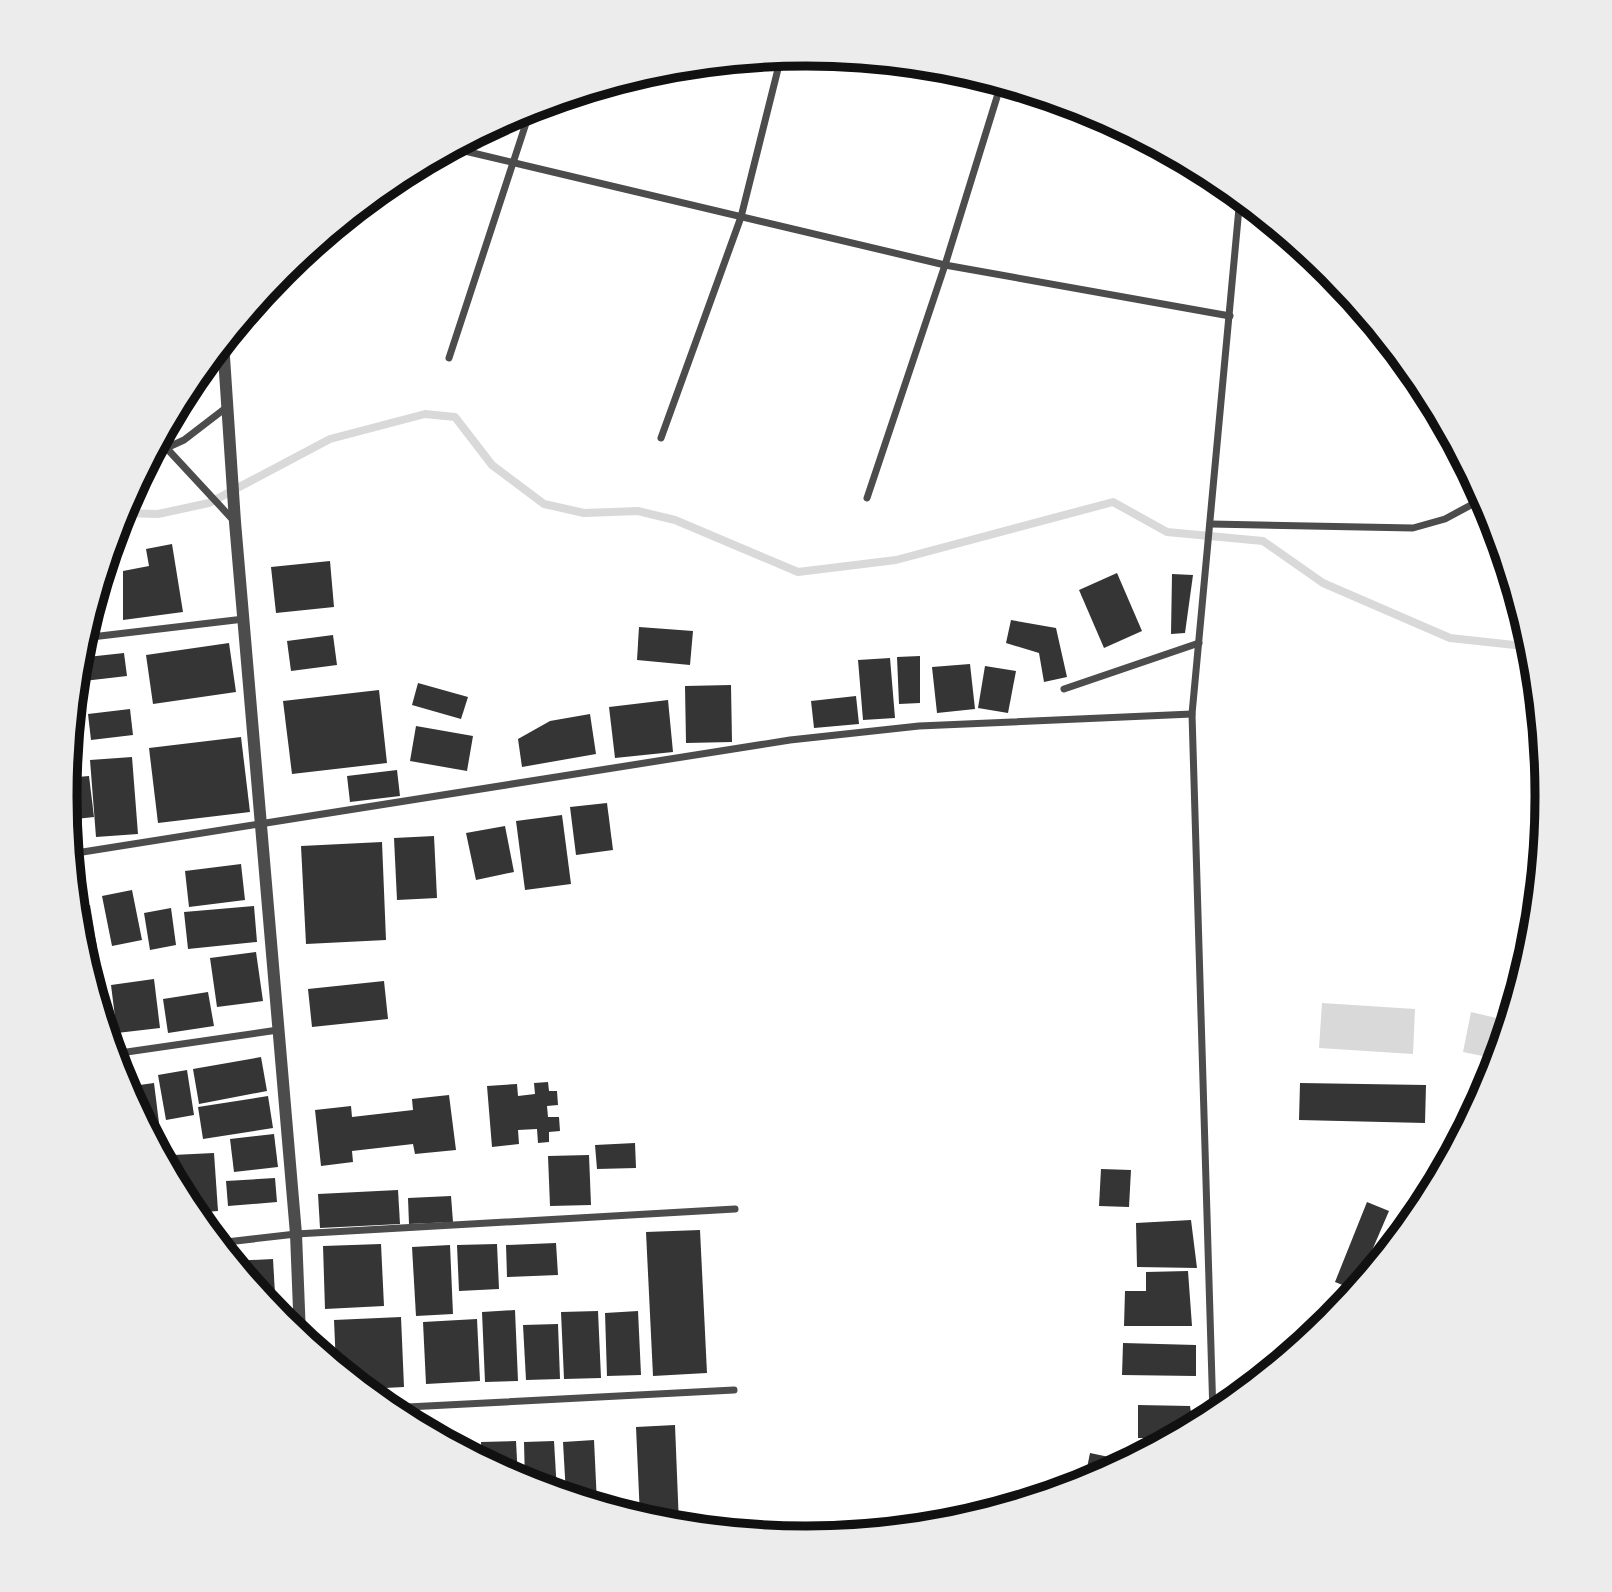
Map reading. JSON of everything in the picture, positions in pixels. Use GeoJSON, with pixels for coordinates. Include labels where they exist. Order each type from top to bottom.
{"type":"FeatureCollection","features":[{"type":"Feature","properties":{"kind":"street"},"geometry":{"type":"LineString","coordinates":[[661,438],[741,217],[778,67]]}},
{"type":"Feature","properties":{"kind":"street"},"geometry":{"type":"LineString","coordinates":[[867,498],[945,265],[998,92]]}},
{"type":"Feature","properties":{"kind":"street"},"geometry":{"type":"LineString","coordinates":[[449,358],[527,122]]}},
{"type":"Feature","properties":{"kind":"street"},"geometry":{"type":"LineString","coordinates":[[465,151],[945,265],[1230,316]]}},
{"type":"Feature","properties":{"kind":"street"},"geometry":{"type":"LineString","coordinates":[[1213,1402],[1192,714],[1239,209]]}},
{"type":"Feature","properties":{"kind":"street"},"geometry":{"type":"LineString","coordinates":[[224,356],[235,522],[296,1234],[299,1321]]}},
{"type":"Feature","properties":{"kind":"street"},"geometry":{"type":"LineString","coordinates":[[164,450],[228,406]]}},
{"type":"Feature","properties":{"kind":"street"},"geometry":{"type":"LineString","coordinates":[[166,447],[235,522]]}},
{"type":"Feature","properties":{"kind":"street"},"geometry":{"type":"LineString","coordinates":[[1211,524],[1413,528],[1445,519],[1474,503]]}},
{"type":"Feature","properties":{"kind":"street"},"geometry":{"type":"LineString","coordinates":[[95,637],[244,619]]}},
{"type":"Feature","properties":{"kind":"street"},"geometry":{"type":"LineString","coordinates":[[1064,689],[1199,643]]}},
{"type":"Feature","properties":{"kind":"street"},"geometry":{"type":"LineString","coordinates":[[79,853],[790,740],[919,726],[1192,714]]}},
{"type":"Feature","properties":{"kind":"street"},"geometry":{"type":"LineString","coordinates":[[123,1052],[278,1030]]}},
{"type":"Feature","properties":{"kind":"street"},"geometry":{"type":"LineString","coordinates":[[228,1242],[296,1234],[735,1209]]}},
{"type":"Feature","properties":{"kind":"street"},"geometry":{"type":"LineString","coordinates":[[407,1407],[734,1390]]}},
{"type":"Feature","properties":{"kind":"shaded area"},"geometry":{"type":"Polygon","coordinates":[[[1322,1003],[1415,1009],[1413,1054],[1319,1048],[1322,1003]]]}},
{"type":"Feature","properties":{"kind":"shaded area"},"geometry":{"type":"Polygon","coordinates":[[[1471,1012],[1500,1019],[1487,1057],[1463,1052],[1471,1012]]]}},
{"type":"Feature","properties":{"kind":"building"},"geometry":{"type":"Polygon","coordinates":[[[172,544],[183,612],[123,620],[123,571],[149,566],[146,549],[172,544]]]}},
{"type":"Feature","properties":{"kind":"building"},"geometry":{"type":"Polygon","coordinates":[[[330,561],[334,607],[276,613],[271,567],[330,561]]]}},
{"type":"Feature","properties":{"kind":"building"},"geometry":{"type":"Polygon","coordinates":[[[1117,573],[1142,631],[1104,648],[1079,590],[1117,573]]]}},
{"type":"Feature","properties":{"kind":"building"},"geometry":{"type":"Polygon","coordinates":[[[1172,574],[1193,575],[1185,633],[1171,634],[1172,574]]]}},
{"type":"Feature","properties":{"kind":"building"},"geometry":{"type":"Polygon","coordinates":[[[1011,620],[1056,628],[1067,677],[1044,682],[1039,653],[1006,643],[1011,620]]]}},
{"type":"Feature","properties":{"kind":"building"},"geometry":{"type":"Polygon","coordinates":[[[639,627],[693,631],[690,665],[637,660],[639,627]]]}},
{"type":"Feature","properties":{"kind":"building"},"geometry":{"type":"Polygon","coordinates":[[[333,635],[337,665],[291,671],[287,641],[333,635]]]}},
{"type":"Feature","properties":{"kind":"building"},"geometry":{"type":"Polygon","coordinates":[[[229,643],[236,692],[153,704],[146,655],[229,643]]]}},
{"type":"Feature","properties":{"kind":"building"},"geometry":{"type":"Polygon","coordinates":[[[124,653],[127,676],[86,681],[91,657],[124,653]]]}},
{"type":"Feature","properties":{"kind":"building"},"geometry":{"type":"Polygon","coordinates":[[[920,656],[920,703],[899,704],[897,657],[920,656]]]}},
{"type":"Feature","properties":{"kind":"building"},"geometry":{"type":"Polygon","coordinates":[[[890,658],[895,718],[863,720],[858,660],[890,658]]]}},
{"type":"Feature","properties":{"kind":"building"},"geometry":{"type":"Polygon","coordinates":[[[970,664],[975,709],[937,713],[932,667],[970,664]]]}},
{"type":"Feature","properties":{"kind":"building"},"geometry":{"type":"Polygon","coordinates":[[[985,666],[1016,671],[1008,713],[978,708],[985,666]]]}},
{"type":"Feature","properties":{"kind":"building"},"geometry":{"type":"Polygon","coordinates":[[[418,683],[468,697],[461,719],[412,705],[418,683]]]}},
{"type":"Feature","properties":{"kind":"building"},"geometry":{"type":"Polygon","coordinates":[[[731,685],[732,742],[686,743],[685,686],[731,685]]]}},
{"type":"Feature","properties":{"kind":"building"},"geometry":{"type":"Polygon","coordinates":[[[379,690],[387,763],[292,774],[283,701],[379,690]]]}},
{"type":"Feature","properties":{"kind":"building"},"geometry":{"type":"Polygon","coordinates":[[[856,696],[859,724],[814,728],[811,701],[856,696]]]}},
{"type":"Feature","properties":{"kind":"building"},"geometry":{"type":"Polygon","coordinates":[[[668,700],[673,752],[615,758],[609,707],[668,700]]]}},
{"type":"Feature","properties":{"kind":"building"},"geometry":{"type":"Polygon","coordinates":[[[130,709],[133,735],[91,740],[88,714],[130,709]]]}},
{"type":"Feature","properties":{"kind":"building"},"geometry":{"type":"Polygon","coordinates":[[[590,714],[596,754],[522,767],[518,739],[550,721],[590,714]]]}},
{"type":"Feature","properties":{"kind":"building"},"geometry":{"type":"Polygon","coordinates":[[[416,726],[473,736],[467,771],[410,761],[416,726]]]}},
{"type":"Feature","properties":{"kind":"building"},"geometry":{"type":"Polygon","coordinates":[[[241,737],[250,812],[158,823],[149,748],[241,737]]]}},
{"type":"Feature","properties":{"kind":"building"},"geometry":{"type":"Polygon","coordinates":[[[132,757],[138,834],[96,837],[90,760],[132,757]]]}},
{"type":"Feature","properties":{"kind":"building"},"geometry":{"type":"Polygon","coordinates":[[[397,770],[400,796],[350,802],[347,776],[397,770]]]}},
{"type":"Feature","properties":{"kind":"building"},"geometry":{"type":"Polygon","coordinates":[[[89,776],[94,817],[77,819],[77,777],[89,776]]]}},
{"type":"Feature","properties":{"kind":"building"},"geometry":{"type":"Polygon","coordinates":[[[607,803],[613,850],[576,855],[570,807],[607,803]]]}},
{"type":"Feature","properties":{"kind":"building"},"geometry":{"type":"Polygon","coordinates":[[[562,815],[571,884],[525,890],[516,821],[562,815]]]}},
{"type":"Feature","properties":{"kind":"building"},"geometry":{"type":"Polygon","coordinates":[[[505,826],[514,872],[476,880],[466,833],[505,826]]]}},
{"type":"Feature","properties":{"kind":"building"},"geometry":{"type":"Polygon","coordinates":[[[434,836],[437,898],[397,900],[394,838],[434,836]]]}},
{"type":"Feature","properties":{"kind":"building"},"geometry":{"type":"Polygon","coordinates":[[[382,842],[386,940],[306,944],[301,846],[382,842]]]}},
{"type":"Feature","properties":{"kind":"building"},"geometry":{"type":"Polygon","coordinates":[[[241,864],[245,900],[189,907],[185,871],[241,864]]]}},
{"type":"Feature","properties":{"kind":"building"},"geometry":{"type":"Polygon","coordinates":[[[132,890],[142,940],[112,946],[102,896],[132,890]]]}},
{"type":"Feature","properties":{"kind":"building"},"geometry":{"type":"Polygon","coordinates":[[[90,905],[97,947],[93,948],[85,906],[90,905]]]}},
{"type":"Feature","properties":{"kind":"building"},"geometry":{"type":"Polygon","coordinates":[[[254,906],[257,942],[188,949],[184,912],[254,906]]]}},
{"type":"Feature","properties":{"kind":"building"},"geometry":{"type":"Polygon","coordinates":[[[171,908],[176,945],[150,950],[144,913],[171,908]]]}},
{"type":"Feature","properties":{"kind":"building"},"geometry":{"type":"Polygon","coordinates":[[[256,952],[263,1001],[217,1007],[210,958],[256,952]]]}},
{"type":"Feature","properties":{"kind":"building"},"geometry":{"type":"Polygon","coordinates":[[[154,979],[160,1028],[117,1033],[111,985],[154,979]]]}},
{"type":"Feature","properties":{"kind":"building"},"geometry":{"type":"Polygon","coordinates":[[[384,981],[388,1019],[312,1027],[308,989],[384,981]]]}},
{"type":"Feature","properties":{"kind":"building"},"geometry":{"type":"Polygon","coordinates":[[[208,992],[214,1026],[168,1033],[163,999],[208,992]]]}},
{"type":"Feature","properties":{"kind":"building"},"geometry":{"type":"Polygon","coordinates":[[[261,1057],[267,1091],[199,1104],[193,1069],[261,1057]]]}},
{"type":"Feature","properties":{"kind":"building"},"geometry":{"type":"Polygon","coordinates":[[[187,1070],[194,1115],[166,1120],[158,1075],[187,1070]]]}},
{"type":"Feature","properties":{"kind":"building"},"geometry":{"type":"Polygon","coordinates":[[[548,1082],[549,1091],[557,1091],[558,1105],[547,1106],[548,1117],[559,1117],[560,1131],[549,1132],[549,1142],[538,1143],[537,1129],[518,1130],[519,1144],[492,1147],[487,1086],[517,1084],[518,1096],[535,1094],[534,1083],[548,1082]]]}},
{"type":"Feature","properties":{"kind":"building"},"geometry":{"type":"Polygon","coordinates":[[[154,1083],[160,1131],[152,1119],[137,1085],[154,1083]]]}},
{"type":"Feature","properties":{"kind":"building"},"geometry":{"type":"Polygon","coordinates":[[[1300,1083],[1426,1085],[1425,1123],[1299,1120],[1300,1083]]]}},
{"type":"Feature","properties":{"kind":"building"},"geometry":{"type":"Polygon","coordinates":[[[449,1095],[456,1150],[415,1154],[413,1144],[352,1151],[353,1162],[321,1166],[315,1110],[351,1106],[352,1117],[413,1110],[412,1099],[449,1095]]]}},
{"type":"Feature","properties":{"kind":"building"},"geometry":{"type":"Polygon","coordinates":[[[268,1096],[273,1128],[203,1139],[198,1107],[268,1096]]]}},
{"type":"Feature","properties":{"kind":"building"},"geometry":{"type":"Polygon","coordinates":[[[274,1134],[278,1167],[234,1172],[230,1139],[274,1134]]]}},
{"type":"Feature","properties":{"kind":"building"},"geometry":{"type":"Polygon","coordinates":[[[635,1143],[636,1168],[597,1169],[595,1145],[635,1143]]]}},
{"type":"Feature","properties":{"kind":"building"},"geometry":{"type":"Polygon","coordinates":[[[214,1153],[218,1211],[207,1212],[174,1161],[173,1155],[214,1153]]]}},
{"type":"Feature","properties":{"kind":"building"},"geometry":{"type":"Polygon","coordinates":[[[589,1155],[591,1205],[550,1206],[548,1156],[589,1155]]]}},
{"type":"Feature","properties":{"kind":"building"},"geometry":{"type":"Polygon","coordinates":[[[1101,1169],[1131,1170],[1129,1207],[1099,1206],[1101,1169]]]}},
{"type":"Feature","properties":{"kind":"building"},"geometry":{"type":"Polygon","coordinates":[[[275,1178],[277,1202],[228,1206],[226,1181],[275,1178]]]}},
{"type":"Feature","properties":{"kind":"building"},"geometry":{"type":"Polygon","coordinates":[[[398,1190],[400,1224],[320,1228],[318,1194],[398,1190]]]}},
{"type":"Feature","properties":{"kind":"building"},"geometry":{"type":"Polygon","coordinates":[[[451,1196],[453,1222],[409,1224],[408,1198],[451,1196]]]}},
{"type":"Feature","properties":{"kind":"building"},"geometry":{"type":"Polygon","coordinates":[[[1367,1202],[1389,1211],[1368,1261],[1346,1286],[1335,1282],[1367,1202]]]}},
{"type":"Feature","properties":{"kind":"building"},"geometry":{"type":"Polygon","coordinates":[[[1191,1220],[1197,1268],[1137,1267],[1136,1223],[1191,1220]]]}},
{"type":"Feature","properties":{"kind":"building"},"geometry":{"type":"Polygon","coordinates":[[[700,1230],[707,1373],[653,1376],[646,1232],[700,1230]]]}},
{"type":"Feature","properties":{"kind":"building"},"geometry":{"type":"Polygon","coordinates":[[[556,1243],[558,1275],[507,1277],[506,1245],[556,1243]]]}},
{"type":"Feature","properties":{"kind":"building"},"geometry":{"type":"Polygon","coordinates":[[[381,1244],[384,1306],[325,1309],[323,1246],[381,1244]]]}},
{"type":"Feature","properties":{"kind":"building"},"geometry":{"type":"Polygon","coordinates":[[[497,1244],[499,1289],[459,1291],[457,1245],[497,1244]]]}},
{"type":"Feature","properties":{"kind":"building"},"geometry":{"type":"Polygon","coordinates":[[[450,1245],[453,1314],[416,1316],[412,1247],[450,1245]]]}},
{"type":"Feature","properties":{"kind":"building"},"geometry":{"type":"Polygon","coordinates":[[[273,1259],[275,1296],[258,1277],[244,1260],[273,1259]]]}},
{"type":"Feature","properties":{"kind":"building"},"geometry":{"type":"Polygon","coordinates":[[[1188,1271],[1192,1326],[1124,1326],[1125,1291],[1146,1291],[1146,1272],[1188,1271]]]}},
{"type":"Feature","properties":{"kind":"building"},"geometry":{"type":"Polygon","coordinates":[[[515,1310],[518,1381],[485,1382],[482,1312],[515,1310]]]}},
{"type":"Feature","properties":{"kind":"building"},"geometry":{"type":"Polygon","coordinates":[[[598,1311],[601,1378],[564,1379],[561,1312],[598,1311]]]}},
{"type":"Feature","properties":{"kind":"building"},"geometry":{"type":"Polygon","coordinates":[[[638,1311],[641,1375],[607,1376],[605,1313],[638,1311]]]}},
{"type":"Feature","properties":{"kind":"building"},"geometry":{"type":"Polygon","coordinates":[[[401,1317],[404,1387],[380,1388],[335,1353],[334,1320],[401,1317]]]}},
{"type":"Feature","properties":{"kind":"building"},"geometry":{"type":"Polygon","coordinates":[[[477,1319],[480,1381],[426,1384],[423,1322],[477,1319]]]}},
{"type":"Feature","properties":{"kind":"building"},"geometry":{"type":"Polygon","coordinates":[[[558,1324],[560,1379],[526,1380],[523,1325],[558,1324]]]}},
{"type":"Feature","properties":{"kind":"building"},"geometry":{"type":"Polygon","coordinates":[[[1123,1343],[1196,1345],[1196,1376],[1122,1375],[1123,1343]]]}},
{"type":"Feature","properties":{"kind":"building"},"geometry":{"type":"Polygon","coordinates":[[[1138,1405],[1190,1406],[1191,1415],[1171,1428],[1152,1438],[1138,1438],[1138,1405]]]}},
{"type":"Feature","properties":{"kind":"building"},"geometry":{"type":"Polygon","coordinates":[[[675,1425],[679,1513],[640,1506],[636,1427],[675,1425]]]}},
{"type":"Feature","properties":{"kind":"building"},"geometry":{"type":"Polygon","coordinates":[[[594,1440],[597,1495],[565,1485],[563,1442],[594,1440]]]}},
{"type":"Feature","properties":{"kind":"building"},"geometry":{"type":"Polygon","coordinates":[[[516,1441],[517,1466],[481,1449],[481,1442],[516,1441]]]}},
{"type":"Feature","properties":{"kind":"building"},"geometry":{"type":"Polygon","coordinates":[[[554,1441],[556,1481],[525,1469],[524,1442],[554,1441]]]}},
{"type":"Feature","properties":{"kind":"building"},"geometry":{"type":"Polygon","coordinates":[[[1090,1453],[1112,1458],[1087,1469],[1090,1453]]]}},
{"type":"Feature","properties":{"kind":"waterway"},"geometry":{"type":"LineString","coordinates":[[134,513],[158,514],[209,503],[330,439],[425,414],[455,417],[492,465],[544,504],[584,513],[638,511],[675,520],[798,572],[896,560],[1113,502],[1167,532],[1263,541],[1323,583],[1450,638],[1519,646]]}}]}
